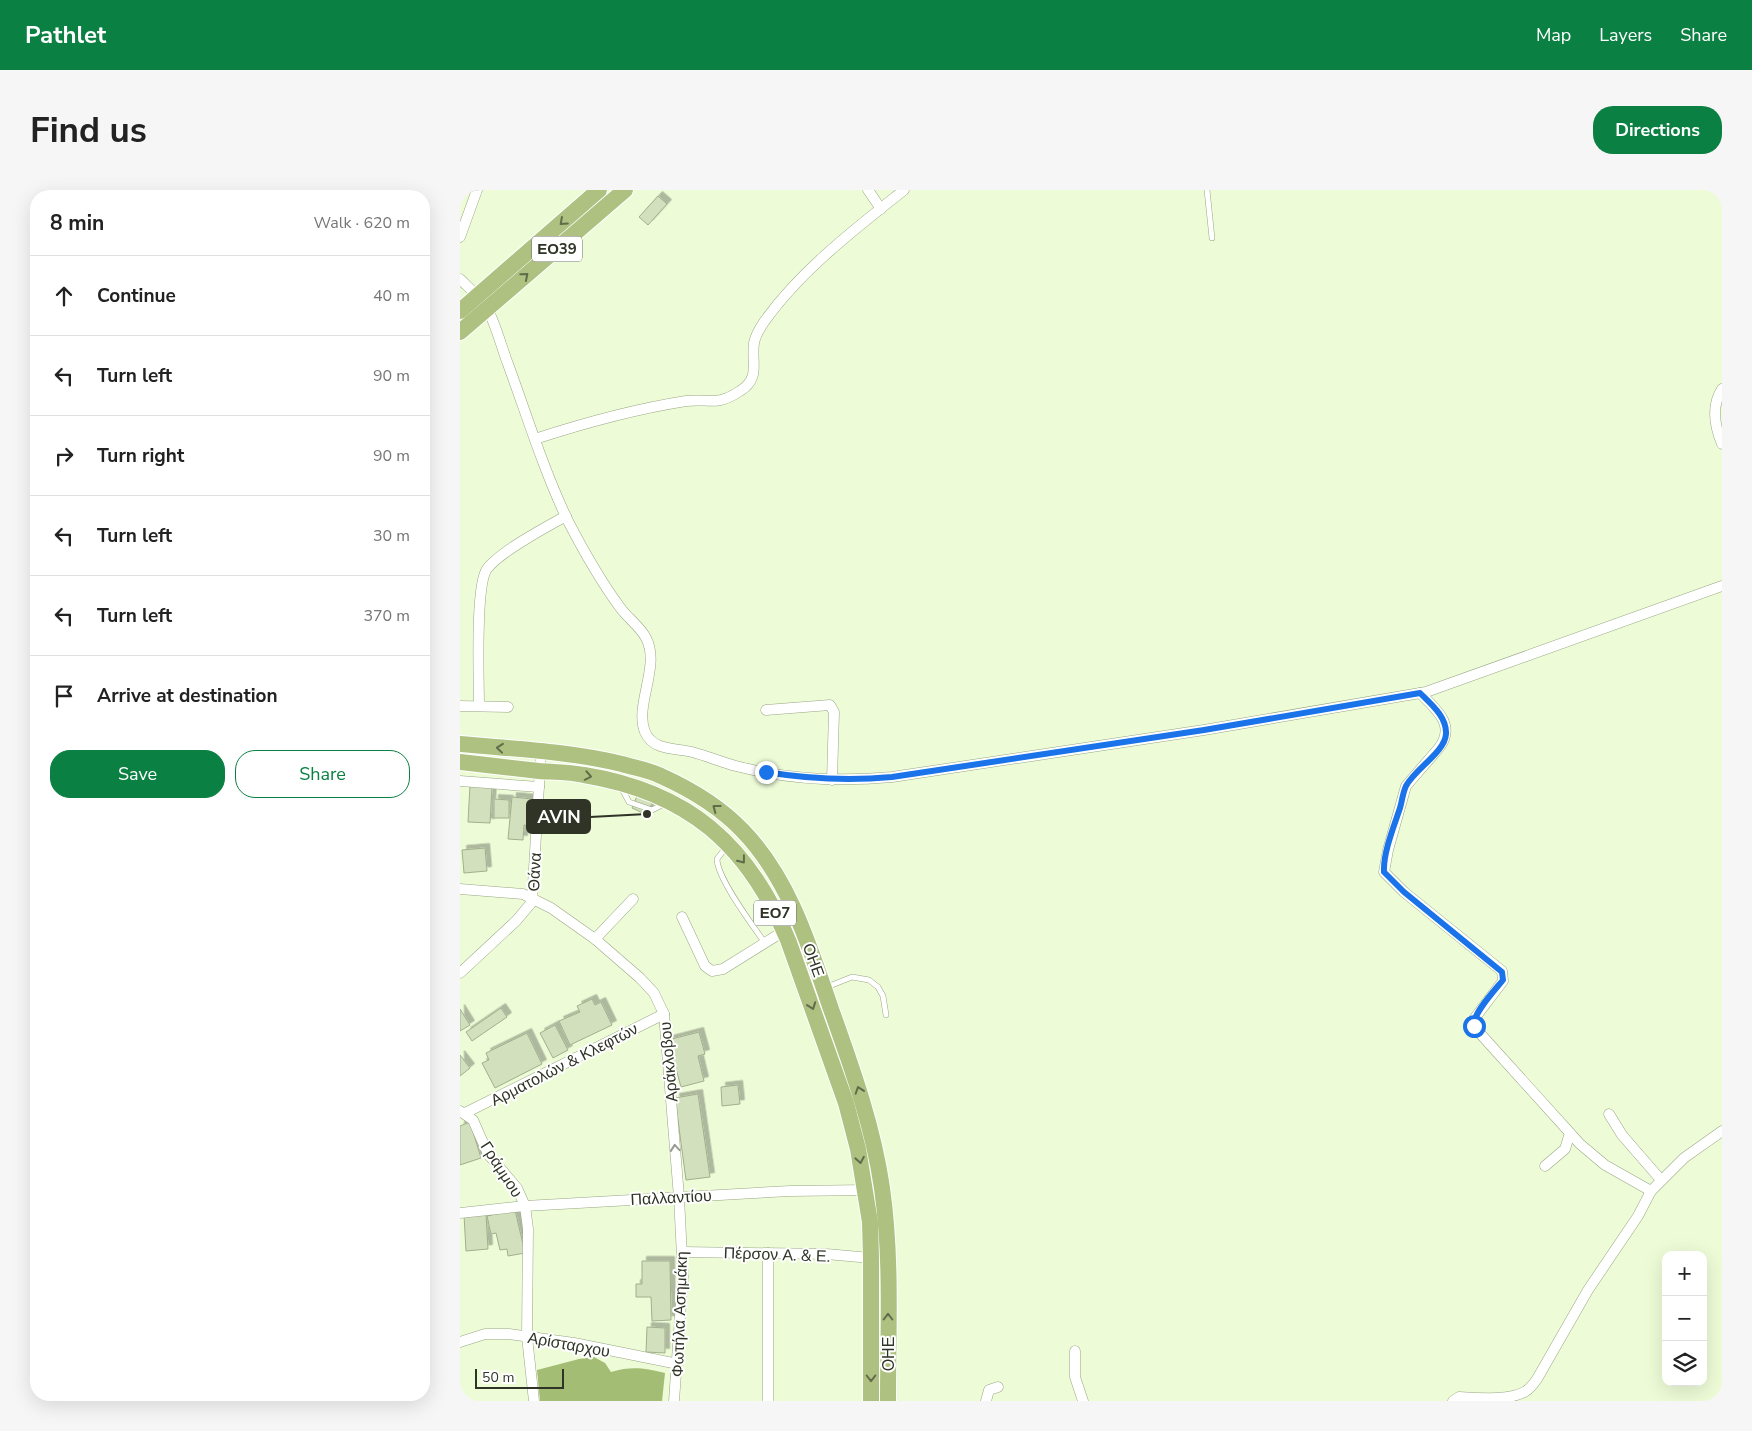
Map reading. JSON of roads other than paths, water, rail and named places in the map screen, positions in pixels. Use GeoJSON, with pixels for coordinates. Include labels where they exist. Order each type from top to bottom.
{"type":"FeatureCollection","features":[{"type":"Feature","properties":{"kind":"main road","name":"ΕΟ39"},"geometry":{"type":"LineString","coordinates":[[460,332],[483,302],[599,190]]}},
{"type":"Feature","properties":{"kind":"main road","name":"ΕΟ39"},"geometry":{"type":"LineString","coordinates":[[460,311],[483,302],[625,190]]}},
{"type":"Feature","properties":{"kind":"main road","name":"ΟΗΕ"},"geometry":{"type":"LineString","coordinates":[[460,744],[587,756],[660,775],[696,795],[743,831],[756,846],[779,880],[804,933],[865,1107],[882,1189],[886,1226],[888,1401]]}},
{"type":"Feature","properties":{"kind":"main road","name":"ΟΗΕ"},"geometry":{"type":"LineString","coordinates":[[460,762],[539,779],[584,774],[654,793],[701,821],[729,843],[752,873],[784,931],[846,1103],[858,1149],[870,1222],[871,1401]]}},
{"type":"Feature","properties":{"kind":"street"},"geometry":{"type":"LineString","coordinates":[[460,238],[477,190]]}},
{"type":"Feature","properties":{"kind":"street"},"geometry":{"type":"LineString","coordinates":[[868,190],[881,208]]}},
{"type":"Feature","properties":{"kind":"street"},"geometry":{"type":"LineString","coordinates":[[535,438],[580,424],[688,401],[720,401],[743,390],[754,373],[754,342],[762,325],[778,303],[858,226],[904,190]]}},
{"type":"Feature","properties":{"kind":"street"},"geometry":{"type":"LineString","coordinates":[[460,279],[483,302],[566,516],[613,597],[624,613],[643,633],[648,643],[650,665],[643,723],[645,733],[651,741],[663,747],[693,752],[738,767],[832,780],[873,779],[1204,730],[1420,693],[1722,586]]}},
{"type":"Feature","properties":{"kind":"street"},"geometry":{"type":"LineString","coordinates":[[1722,389],[1715,411],[1717,431],[1722,444]]}},
{"type":"Feature","properties":{"kind":"street"},"geometry":{"type":"LineString","coordinates":[[479,706],[478,651],[481,593],[485,571],[498,558],[566,516]]}},
{"type":"Feature","properties":{"kind":"street"},"geometry":{"type":"LineString","coordinates":[[1420,693],[1443,720],[1446,727],[1446,735],[1438,750],[1406,786],[1388,850],[1384,872],[1404,892],[1502,972],[1503,980],[1476,1014],[1473,1022],[1474,1026],[1580,1144],[1605,1164],[1651,1191]]}},
{"type":"Feature","properties":{"kind":"street"},"geometry":{"type":"LineString","coordinates":[[766,710],[830,705],[834,712],[832,780]]}},
{"type":"Feature","properties":{"kind":"street"},"geometry":{"type":"LineString","coordinates":[[460,706],[508,707]]}},
{"type":"Feature","properties":{"kind":"street","name":"Θάνα"},"geometry":{"type":"LineString","coordinates":[[460,973],[532,902],[541,752]]}},
{"type":"Feature","properties":{"kind":"street"},"geometry":{"type":"LineString","coordinates":[[460,781],[539,779]]}},
{"type":"Feature","properties":{"kind":"street","name":"Αράκλοβου"},"geometry":{"type":"LineString","coordinates":[[460,889],[514,893],[533,898],[559,913],[595,939],[651,989],[664,1014],[679,1197]]}},
{"type":"Feature","properties":{"kind":"street"},"geometry":{"type":"LineString","coordinates":[[595,939],[633,898]]}},
{"type":"Feature","properties":{"kind":"street"},"geometry":{"type":"LineString","coordinates":[[682,917],[705,966],[712,971],[723,968],[784,931]]}},
{"type":"Feature","properties":{"kind":"street","name":"Αρματολών & Κλεφτών"},"geometry":{"type":"LineString","coordinates":[[463,1112],[664,1014]]}},
{"type":"Feature","properties":{"kind":"street","name":"Γράμμου"},"geometry":{"type":"LineString","coordinates":[[463,1112],[473,1120],[488,1154],[517,1188],[525,1206]]}},
{"type":"Feature","properties":{"kind":"street"},"geometry":{"type":"LineString","coordinates":[[1609,1114],[1622,1135],[1661,1180]]}},
{"type":"Feature","properties":{"kind":"street"},"geometry":{"type":"LineString","coordinates":[[1453,1401],[1459,1398],[1508,1397],[1530,1388],[1588,1290],[1638,1216],[1651,1191],[1684,1158],[1722,1131]]}},
{"type":"Feature","properties":{"kind":"street"},"geometry":{"type":"LineString","coordinates":[[1545,1166],[1565,1149],[1570,1133]]}},
{"type":"Feature","properties":{"kind":"street","name":"Παλλαντίου"},"geometry":{"type":"LineString","coordinates":[[460,1213],[525,1206],[679,1197],[790,1191],[882,1189]]}},
{"type":"Feature","properties":{"kind":"street","name":"Φωτήλα Ασημάκη"},"geometry":{"type":"LineString","coordinates":[[674,1401],[683,1276],[679,1197]]}},
{"type":"Feature","properties":{"kind":"street"},"geometry":{"type":"LineString","coordinates":[[525,1206],[528,1229],[527,1337],[534,1401]]}},
{"type":"Feature","properties":{"kind":"street","name":"Πέρσον Α. & Ε."},"geometry":{"type":"LineString","coordinates":[[682,1252],[768,1252],[871,1258]]}},
{"type":"Feature","properties":{"kind":"street"},"geometry":{"type":"LineString","coordinates":[[768,1252],[768,1401]]}},
{"type":"Feature","properties":{"kind":"street","name":"Αρίσταρχου"},"geometry":{"type":"LineString","coordinates":[[460,1342],[485,1334],[509,1334],[574,1343],[678,1364]]}},
{"type":"Feature","properties":{"kind":"street"},"geometry":{"type":"LineString","coordinates":[[1075,1351],[1075,1377],[1082,1401]]}},
{"type":"Feature","properties":{"kind":"street"},"geometry":{"type":"LineString","coordinates":[[986,1401],[989,1390],[998,1387]]}},
{"type":"Feature","properties":{"kind":"lane"},"geometry":{"type":"LineString","coordinates":[[1207,190],[1212,238]]}},
{"type":"Feature","properties":{"kind":"lane"},"geometry":{"type":"LineString","coordinates":[[729,843],[717,859],[718,870],[747,919],[765,944]]}},
{"type":"Feature","properties":{"kind":"lane"},"geometry":{"type":"LineString","coordinates":[[824,987],[852,977],[869,980],[875,983],[880,990],[885,1002],[886,1015]]}},
{"type":"Feature","properties":{"kind":"place","name":"AVIN"},"geometry":{"type":"Point","coordinates":[647,814]}}]}
